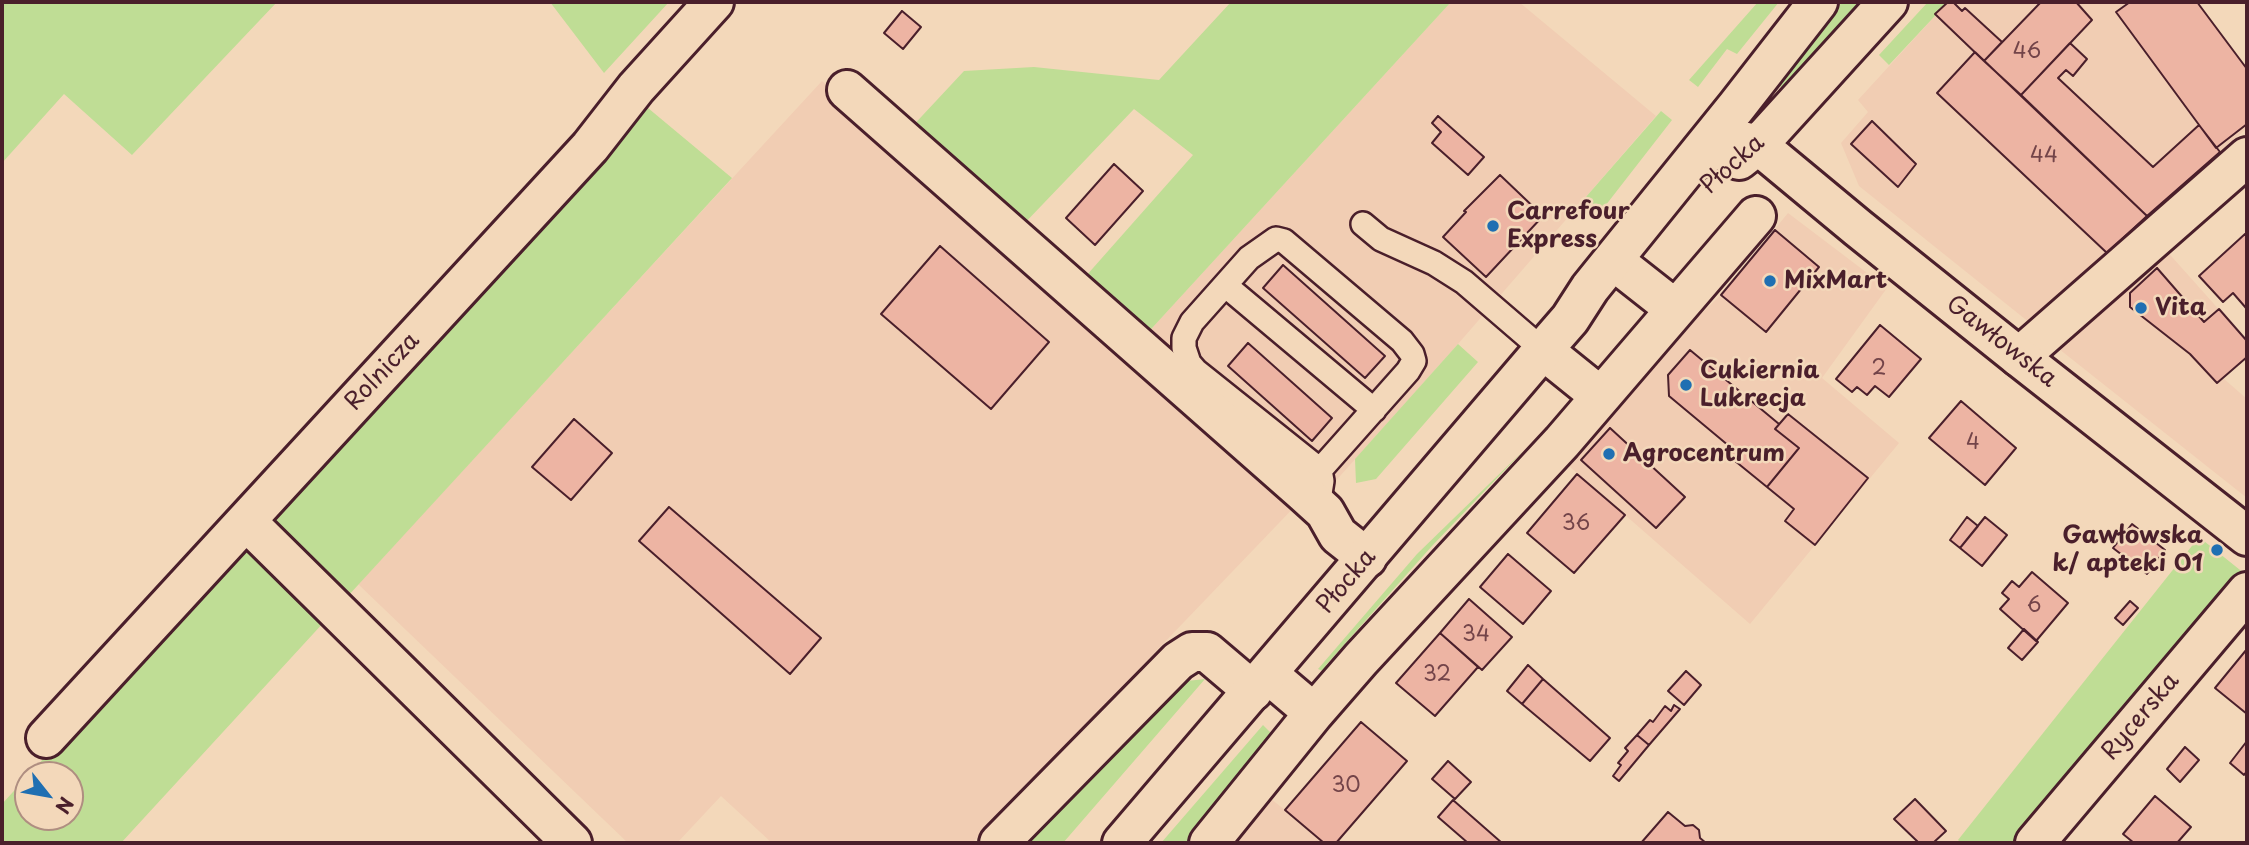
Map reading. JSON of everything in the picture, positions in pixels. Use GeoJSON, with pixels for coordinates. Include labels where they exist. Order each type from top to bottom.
{"type":"FeatureCollection","features":[{"type":"Feature","properties":{"kind":"street","name":"Rolnicza"},"geometry":{"type":"LineString","coordinates":[[46,738],[590,147],[636,88],[714,2]]}},
{"type":"Feature","properties":{"kind":"street","name":"Płocka"},"geometry":{"type":"LineString","coordinates":[[1122,843],[1544,351],[1570,319],[1590,288],[1818,2]]}},
{"type":"Feature","properties":{"kind":"street","name":"Płocka"},"geometry":{"type":"LineString","coordinates":[[1570,319],[1599,300],[1709,183],[1758,145],[1888,2]]}},
{"type":"Feature","properties":{"kind":"street"},"geometry":{"type":"LineString","coordinates":[[1690,164],[1718,146],[1730,142],[1743,141],[1758,145],[1757,118],[1761,90],[1765,77],[1781,49]]}},
{"type":"Feature","properties":{"kind":"street"},"geometry":{"type":"LineString","coordinates":[[847,90],[1319,488],[1325,512],[1338,535],[1367,558]]}},
{"type":"Feature","properties":{"kind":"street","name":"Gawłowska"},"geometry":{"type":"LineString","coordinates":[[1758,145],[1857,228],[2247,536]]}},
{"type":"Feature","properties":{"kind":"street"},"geometry":{"type":"LineString","coordinates":[[2019,357],[2247,157]]}},
{"type":"Feature","properties":{"kind":"street"},"geometry":{"type":"LineString","coordinates":[[1209,843],[1361,659],[1562,442],[1756,216]]}},
{"type":"Feature","properties":{"kind":"street"},"geometry":{"type":"LineString","coordinates":[[1628,272],[1675,309]]}},
{"type":"Feature","properties":{"kind":"street"},"geometry":{"type":"LineString","coordinates":[[1544,351],[1600,396]]}},
{"type":"Feature","properties":{"kind":"street"},"geometry":{"type":"LineString","coordinates":[[246,521],[572,843]]}},
{"type":"Feature","properties":{"kind":"street","name":"Rycerska"},"geometry":{"type":"LineString","coordinates":[[2035,843],[2247,592]]}},
{"type":"Feature","properties":{"kind":"street"},"geometry":{"type":"LineString","coordinates":[[999,843],[1178,661],[1192,652],[1207,652],[1314,713]]}},
{"type":"Feature","properties":{"kind":"lane"},"geometry":{"type":"LineString","coordinates":[[1363,224],[1381,239],[1434,264],[1464,282],[1544,351]]}},
{"type":"Feature","properties":{"kind":"lane"},"geometry":{"type":"LineString","coordinates":[[1276,239],[1284,241],[1402,341],[1412,354],[1414,361],[1408,371],[1374,410],[1319,488],[1189,363],[1184,338],[1192,322],[1225,285],[1261,248],[1276,239]]}},
{"type":"Feature","properties":{"kind":"lane"},"geometry":{"type":"LineString","coordinates":[[1225,285],[1374,410]]}},
{"type":"Feature","properties":{"kind":"shaded area"},"geometry":{"type":"Polygon","coordinates":[[[1451,2],[1519,2],[1656,116],[1324,494],[1142,339],[1451,2]]]}},
{"type":"Feature","properties":{"kind":"shaded area"},"geometry":{"type":"Polygon","coordinates":[[[1948,2],[2197,2],[2247,69],[2247,128],[2030,323],[1859,186],[1841,143],[1868,112],[1858,100],[1948,2]]]}},
{"type":"Feature","properties":{"kind":"shaded area"},"geometry":{"type":"Polygon","coordinates":[[[822,81],[1302,499],[972,843],[772,843],[721,796],[677,843],[628,843],[358,584],[822,81]]]}},
{"type":"Feature","properties":{"kind":"shaded area"},"geometry":{"type":"Polygon","coordinates":[[[1788,213],[1887,288],[1822,378],[1899,443],[1750,624],[1562,460],[1658,354],[1721,295],[1788,213]]]}},
{"type":"Feature","properties":{"kind":"shaded area"},"geometry":{"type":"Polygon","coordinates":[[[2164,248],[2247,341],[2247,357],[2223,378],[2247,399],[2247,498],[2054,345],[2164,248]]]}},
{"type":"Feature","properties":{"kind":"shaded area"},"geometry":{"type":"Polygon","coordinates":[[[1271,799],[1285,810],[1324,843],[1234,843],[1271,799]]]}},
{"type":"Feature","properties":{"kind":"green space"},"geometry":{"type":"Polygon","coordinates":[[[2,2],[277,2],[132,155],[64,94],[2,163],[2,2]]]}},
{"type":"Feature","properties":{"kind":"green space"},"geometry":{"type":"Polygon","coordinates":[[[550,2],[669,2],[604,73],[550,2]]]}},
{"type":"Feature","properties":{"kind":"green space"},"geometry":{"type":"Polygon","coordinates":[[[1231,2],[1451,2],[1142,339],[1078,285],[1193,155],[1134,109],[1020,228],[908,131],[964,71],[1034,67],[1159,80],[1231,2]]]}},
{"type":"Feature","properties":{"kind":"green space"},"geometry":{"type":"Polygon","coordinates":[[[1758,2],[1779,2],[1737,54],[1727,49],[1698,87],[1689,80],[1758,2]]]}},
{"type":"Feature","properties":{"kind":"green space"},"geometry":{"type":"Polygon","coordinates":[[[1842,2],[1861,2],[1786,86],[1781,87],[1778,84],[1842,2]]]}},
{"type":"Feature","properties":{"kind":"green space"},"geometry":{"type":"Polygon","coordinates":[[[1928,2],[1948,2],[1889,65],[1879,55],[1928,2]]]}},
{"type":"Feature","properties":{"kind":"green space"},"geometry":{"type":"Polygon","coordinates":[[[642,103],[732,178],[121,843],[2,843],[2,804],[14,791],[14,831],[84,831],[84,761],[41,761],[642,103]]]}},
{"type":"Feature","properties":{"kind":"green space"},"geometry":{"type":"Polygon","coordinates":[[[1661,111],[1672,120],[1595,219],[1578,206],[1661,111]]]}},
{"type":"Feature","properties":{"kind":"green space"},"geometry":{"type":"Polygon","coordinates":[[[1458,344],[1478,362],[1376,479],[1356,483],[1355,459],[1458,344]]]}},
{"type":"Feature","properties":{"kind":"green space"},"geometry":{"type":"Polygon","coordinates":[[[1523,451],[1432,546],[1326,665],[1325,672],[1318,669],[1417,554],[1523,451]]]}},
{"type":"Feature","properties":{"kind":"green space"},"geometry":{"type":"Polygon","coordinates":[[[2199,537],[2245,574],[2020,843],[1961,843],[1958,840],[2199,537]]]}},
{"type":"Feature","properties":{"kind":"green space"},"geometry":{"type":"Polygon","coordinates":[[[1205,679],[1063,843],[1029,843],[1174,685],[1205,679]]]}},
{"type":"Feature","properties":{"kind":"green space"},"geometry":{"type":"Polygon","coordinates":[[[1263,725],[1278,740],[1193,843],[1161,843],[1263,725]]]}},
{"type":"Feature","properties":{"kind":"building"},"geometry":{"type":"Polygon","coordinates":[[[1948,2],[1953,2],[1962,11],[1965,8],[2002,42],[1984,61],[1935,14],[1948,2]]]}},
{"type":"Feature","properties":{"kind":"building"},"geometry":{"type":"Polygon","coordinates":[[[2041,2],[2076,2],[2092,20],[2021,95],[1984,61],[2041,2]]]}},
{"type":"Feature","properties":{"kind":"building"},"geometry":{"type":"Polygon","coordinates":[[[2130,2],[2197,2],[2247,69],[2247,124],[2216,148],[2116,12],[2130,2]]]}},
{"type":"Feature","properties":{"kind":"building"},"geometry":{"type":"Polygon","coordinates":[[[902,11],[921,27],[903,49],[884,33],[902,11]]]}},
{"type":"Feature","properties":{"kind":"building"},"geometry":{"type":"Polygon","coordinates":[[[2070,43],[2087,59],[2073,76],[2066,70],[2058,78],[2153,167],[2199,125],[2220,152],[2147,216],[2021,95],[2070,43]]]}},
{"type":"Feature","properties":{"kind":"building"},"geometry":{"type":"Polygon","coordinates":[[[1975,52],[2147,216],[2107,253],[1937,93],[1975,52]]]}},
{"type":"Feature","properties":{"kind":"building"},"geometry":{"type":"Polygon","coordinates":[[[1438,116],[1484,157],[1468,175],[1432,143],[1441,132],[1432,123],[1438,116]]]}},
{"type":"Feature","properties":{"kind":"building"},"geometry":{"type":"Polygon","coordinates":[[[1872,121],[1916,164],[1898,187],[1851,144],[1872,121]]]}},
{"type":"Feature","properties":{"kind":"building"},"geometry":{"type":"Polygon","coordinates":[[[1114,164],[1143,191],[1095,245],[1066,218],[1114,164]]]}},
{"type":"Feature","properties":{"kind":"building","name":"Carrefour Express"},"geometry":{"type":"Polygon","coordinates":[[[1500,175],[1543,216],[1486,277],[1443,237],[1466,212],[1464,211],[1500,175]]]}},
{"type":"Feature","properties":{"kind":"building","name":"MixMart"},"geometry":{"type":"Polygon","coordinates":[[[1775,230],[1819,267],[1766,332],[1721,295],[1775,230]]]}},
{"type":"Feature","properties":{"kind":"building"},"geometry":{"type":"Polygon","coordinates":[[[2245,234],[2246,308],[2233,293],[2223,302],[2199,276],[2245,234]]]}},
{"type":"Feature","properties":{"kind":"building"},"geometry":{"type":"Polygon","coordinates":[[[940,246],[1049,342],[991,409],[881,314],[940,246]]]}},
{"type":"Feature","properties":{"kind":"building"},"geometry":{"type":"Polygon","coordinates":[[[1283,265],[1385,356],[1365,378],[1263,288],[1283,265]]]}},
{"type":"Feature","properties":{"kind":"building"},"geometry":{"type":"Polygon","coordinates":[[[2157,268],[2204,322],[2219,309],[2247,341],[2247,357],[2217,383],[2190,354],[2130,307],[2130,293],[2157,268]]]}},
{"type":"Feature","properties":{"kind":"building"},"geometry":{"type":"Polygon","coordinates":[[[1880,325],[1921,359],[1889,397],[1875,386],[1867,395],[1857,387],[1852,392],[1836,379],[1880,325]]]}},
{"type":"Feature","properties":{"kind":"building"},"geometry":{"type":"Polygon","coordinates":[[[1248,343],[1332,418],[1312,441],[1228,366],[1248,343]]]}},
{"type":"Feature","properties":{"kind":"building"},"geometry":{"type":"Polygon","coordinates":[[[1690,350],[1779,424],[1775,429],[1799,448],[1767,487],[1724,452],[1729,446],[1669,396],[1668,375],[1690,350]]]}},
{"type":"Feature","properties":{"kind":"building"},"geometry":{"type":"Polygon","coordinates":[[[1961,401],[2016,448],[1985,485],[1929,438],[1961,401]]]}},
{"type":"Feature","properties":{"kind":"building"},"geometry":{"type":"Polygon","coordinates":[[[1788,414],[1868,478],[1815,545],[1785,521],[1794,509],[1767,487],[1799,448],[1775,429],[1788,414]]]}},
{"type":"Feature","properties":{"kind":"building"},"geometry":{"type":"Polygon","coordinates":[[[574,419],[612,453],[571,500],[532,467],[574,419]]]}},
{"type":"Feature","properties":{"kind":"building"},"geometry":{"type":"Polygon","coordinates":[[[1610,428],[1685,497],[1656,528],[1581,460],[1610,428]]]}},
{"type":"Feature","properties":{"kind":"building"},"geometry":{"type":"Polygon","coordinates":[[[1577,474],[1625,515],[1574,573],[1527,533],[1577,474]]]}},
{"type":"Feature","properties":{"kind":"building"},"geometry":{"type":"Polygon","coordinates":[[[669,507],[821,638],[790,674],[639,541],[669,507]]]}},
{"type":"Feature","properties":{"kind":"building"},"geometry":{"type":"Polygon","coordinates":[[[1967,517],[1978,526],[1960,548],[1950,540],[1967,517]]]}},
{"type":"Feature","properties":{"kind":"building"},"geometry":{"type":"Polygon","coordinates":[[[1985,517],[2007,535],[1982,566],[1960,548],[1985,517]]]}},
{"type":"Feature","properties":{"kind":"building"},"geometry":{"type":"Polygon","coordinates":[[[2132,524],[2165,550],[2147,574],[2113,548],[2132,524]]]}},
{"type":"Feature","properties":{"kind":"building"},"geometry":{"type":"Polygon","coordinates":[[[1508,554],[1551,591],[1523,624],[1480,587],[1508,554]]]}},
{"type":"Feature","properties":{"kind":"building"},"geometry":{"type":"Polygon","coordinates":[[[2032,572],[2068,603],[2036,641],[2000,609],[2009,599],[2002,593],[2012,581],[2019,587],[2032,572]]]}},
{"type":"Feature","properties":{"kind":"building"},"geometry":{"type":"Polygon","coordinates":[[[1469,599],[1512,637],[1482,670],[1440,633],[1469,599]]]}},
{"type":"Feature","properties":{"kind":"building"},"geometry":{"type":"Polygon","coordinates":[[[2130,601],[2138,608],[2123,625],[2115,618],[2130,601]]]}},
{"type":"Feature","properties":{"kind":"building"},"geometry":{"type":"Polygon","coordinates":[[[2024,629],[2038,642],[2022,660],[2008,648],[2024,629]]]}},
{"type":"Feature","properties":{"kind":"building"},"geometry":{"type":"Polygon","coordinates":[[[1440,633],[1478,667],[1435,716],[1396,683],[1440,633]]]}},
{"type":"Feature","properties":{"kind":"building"},"geometry":{"type":"Polygon","coordinates":[[[2247,649],[2247,714],[2215,688],[2247,649]]]}},
{"type":"Feature","properties":{"kind":"building"},"geometry":{"type":"Polygon","coordinates":[[[1528,665],[1543,679],[1522,704],[1507,691],[1528,665]]]}},
{"type":"Feature","properties":{"kind":"building"},"geometry":{"type":"Polygon","coordinates":[[[1686,671],[1701,685],[1684,705],[1668,691],[1686,671]]]}},
{"type":"Feature","properties":{"kind":"building"},"geometry":{"type":"Polygon","coordinates":[[[1543,679],[1610,738],[1590,761],[1522,704],[1543,679]]]}},
{"type":"Feature","properties":{"kind":"building"},"geometry":{"type":"Polygon","coordinates":[[[1674,705],[1680,709],[1649,745],[1637,735],[1650,720],[1653,722],[1665,706],[1671,711],[1674,705]]]}},
{"type":"Feature","properties":{"kind":"building"},"geometry":{"type":"Polygon","coordinates":[[[1361,722],[1407,761],[1336,843],[1324,843],[1285,810],[1361,722]]]}},
{"type":"Feature","properties":{"kind":"building"},"geometry":{"type":"Polygon","coordinates":[[[1637,735],[1649,745],[1619,781],[1613,776],[1621,765],[1618,763],[1628,751],[1625,748],[1637,735]]]}},
{"type":"Feature","properties":{"kind":"building"},"geometry":{"type":"Polygon","coordinates":[[[2247,741],[2247,771],[2244,775],[2230,763],[2247,741]]]}},
{"type":"Feature","properties":{"kind":"building"},"geometry":{"type":"Polygon","coordinates":[[[2185,747],[2199,760],[2180,782],[2167,769],[2185,747]]]}},
{"type":"Feature","properties":{"kind":"building"},"geometry":{"type":"Polygon","coordinates":[[[1448,761],[1471,782],[1455,799],[1432,779],[1448,761]]]}},
{"type":"Feature","properties":{"kind":"building"},"geometry":{"type":"Polygon","coordinates":[[[2155,796],[2191,827],[2177,843],[2134,843],[2123,834],[2155,796]]]}},
{"type":"Feature","properties":{"kind":"building"},"geometry":{"type":"Polygon","coordinates":[[[1915,799],[1946,831],[1933,843],[1919,843],[1894,819],[1915,799]]]}},
{"type":"Feature","properties":{"kind":"building"},"geometry":{"type":"Polygon","coordinates":[[[1453,800],[1502,843],[1468,843],[1438,817],[1453,800]]]}},
{"type":"Feature","properties":{"kind":"building"},"geometry":{"type":"Polygon","coordinates":[[[1668,812],[1685,826],[1693,825],[1706,843],[1641,843],[1668,812]]]}},
{"type":"Feature","properties":{"kind":"place","name":"Carrefour Express"},"geometry":{"type":"Point","coordinates":[1493,226]}},
{"type":"Feature","properties":{"kind":"place","name":"MixMart"},"geometry":{"type":"Point","coordinates":[1770,281]}},
{"type":"Feature","properties":{"kind":"place","name":"Vita"},"geometry":{"type":"Point","coordinates":[2141,308]}},
{"type":"Feature","properties":{"kind":"place","name":"Cukiernia Lukrecja"},"geometry":{"type":"Point","coordinates":[1686,385]}},
{"type":"Feature","properties":{"kind":"place","name":"Agrocentrum"},"geometry":{"type":"Point","coordinates":[1609,454]}},
{"type":"Feature","properties":{"kind":"place","name":"Gawłowska k/ apteki 01"},"geometry":{"type":"Point","coordinates":[2217,550]}}]}
